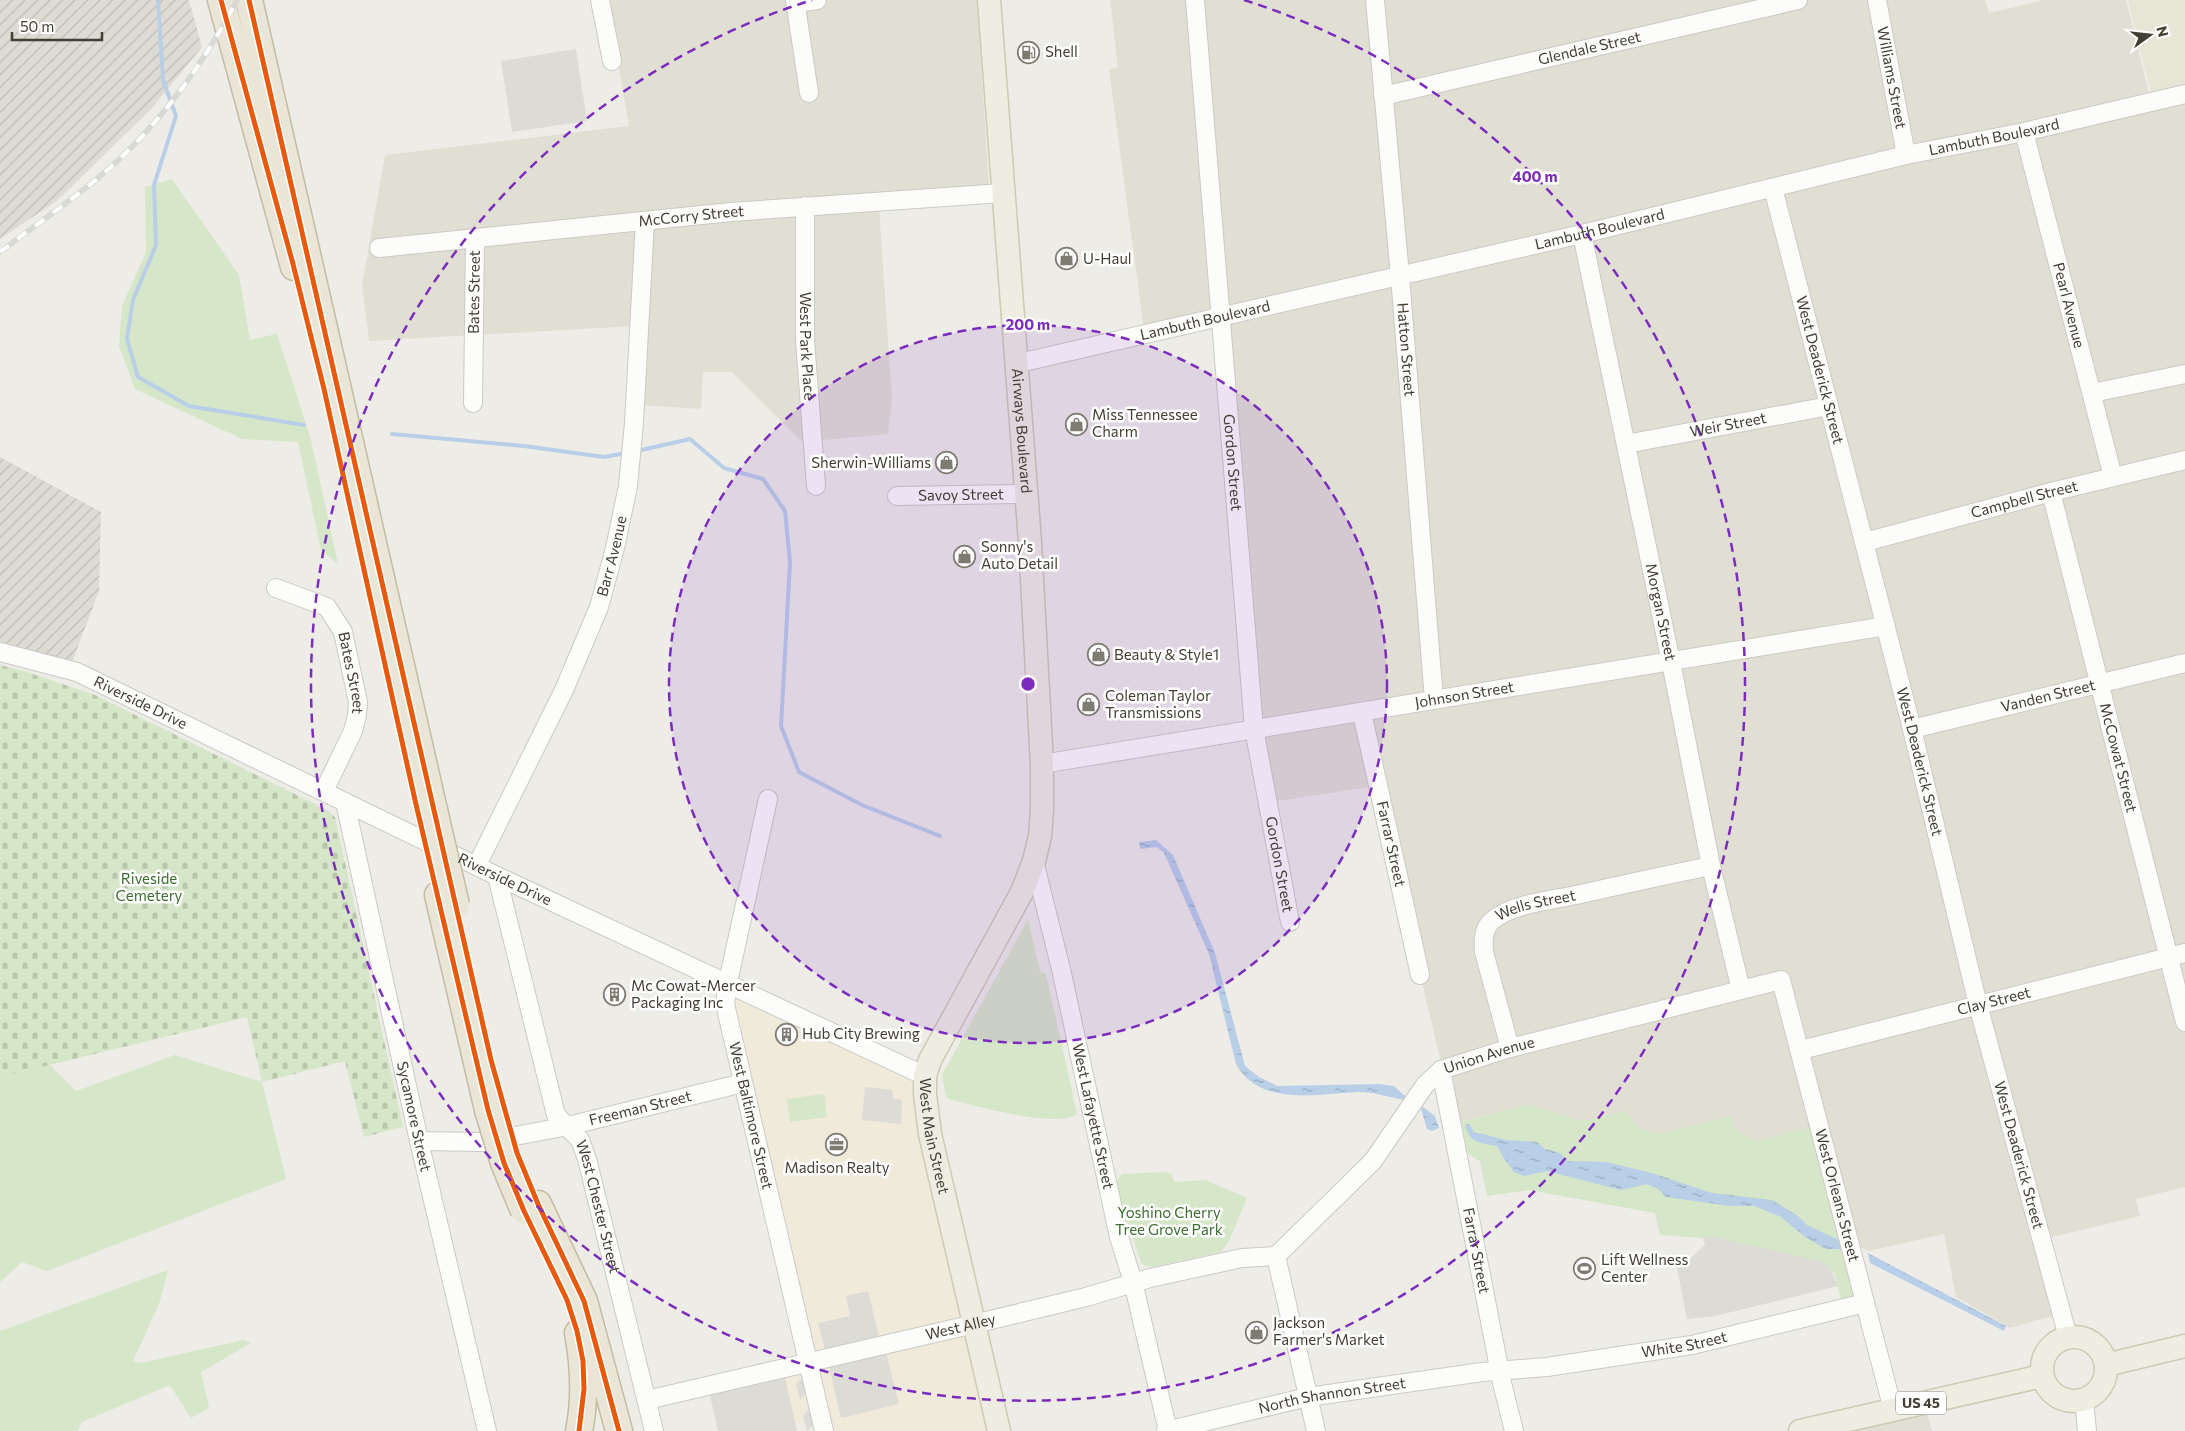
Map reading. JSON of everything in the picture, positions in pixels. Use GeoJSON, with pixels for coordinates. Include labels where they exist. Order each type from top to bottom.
{"type":"FeatureCollection","features":[{"type":"Feature","properties":{"kind":"highway"},"geometry":{"type":"LineString","coordinates":[[221,0],[288,245],[324,389],[495,1108],[516,1153],[531,1207],[577,1331],[583,1361],[584,1389],[579,1431]]}},
{"type":"Feature","properties":{"kind":"highway"},"geometry":{"type":"LineString","coordinates":[[249,0],[424,804]]}},
{"type":"Feature","properties":{"kind":"highway"},"geometry":{"type":"LineString","coordinates":[[531,1207],[584,1301],[618,1431]]}},
{"type":"Feature","properties":{"kind":"main road","name":"Airways Boulevard"},"geometry":{"type":"LineString","coordinates":[[990,0],[1042,764],[1040,836],[1034,861]]}},
{"type":"Feature","properties":{"kind":"main road","name":"West Main Street"},"geometry":{"type":"LineString","coordinates":[[999,1431],[930,1134],[925,1076],[939,1040],[1022,892],[1034,861]]}},
{"type":"Feature","properties":{"kind":"main road"},"geometry":{"type":"LineString","coordinates":[[2068,1337],[2079,1337],[2097,1346],[2106,1365],[2105,1376],[2101,1386],[2094,1395],[2084,1400],[2073,1402],[2053,1394],[2042,1376],[2042,1366],[2050,1347],[2068,1337]]}},
{"type":"Feature","properties":{"kind":"main road"},"geometry":{"type":"LineString","coordinates":[[2106,1365],[2185,1346]]}},
{"type":"Feature","properties":{"kind":"main road","name":"US 45"},"geometry":{"type":"LineString","coordinates":[[1800,1431],[1830,1428],[1893,1410],[2042,1376]]}},
{"type":"Feature","properties":{"kind":"street"},"geometry":{"type":"LineString","coordinates":[[600,0],[612,61]]}},
{"type":"Feature","properties":{"kind":"street"},"geometry":{"type":"LineString","coordinates":[[809,93],[795,2],[817,0]]}},
{"type":"Feature","properties":{"kind":"street","name":"Gordon Street"},"geometry":{"type":"LineString","coordinates":[[1195,0],[1254,729],[1290,922]]}},
{"type":"Feature","properties":{"kind":"street","name":"Hatton Street"},"geometry":{"type":"LineString","coordinates":[[1375,0],[1400,276],[1434,700]]}},
{"type":"Feature","properties":{"kind":"street","name":"Glendale Street"},"geometry":{"type":"LineString","coordinates":[[1383,96],[1798,0]]}},
{"type":"Feature","properties":{"kind":"street","name":"Williams Street"},"geometry":{"type":"LineString","coordinates":[[1877,0],[1906,155]]}},
{"type":"Feature","properties":{"kind":"street","name":"Lambuth Boulevard"},"geometry":{"type":"LineString","coordinates":[[1015,364],[1582,234],[1906,155],[2024,132],[2185,94]]}},
{"type":"Feature","properties":{"kind":"street","name":"Pearl Avenue"},"geometry":{"type":"LineString","coordinates":[[2024,132],[2113,477]]}},
{"type":"Feature","properties":{"kind":"street","name":"West Deaderick Street"},"geometry":{"type":"LineString","coordinates":[[1773,188],[1912,729],[1978,1005],[2068,1337]]}},
{"type":"Feature","properties":{"kind":"street","name":"McCorry Street"},"geometry":{"type":"LineString","coordinates":[[379,248],[806,206],[1003,193]]}},
{"type":"Feature","properties":{"kind":"street","name":"West Park Place"},"geometry":{"type":"LineString","coordinates":[[806,206],[805,340],[816,486]]}},
{"type":"Feature","properties":{"kind":"street","name":"Barr Avenue"},"geometry":{"type":"LineString","coordinates":[[477,865],[548,724],[599,607],[617,539],[628,486],[632,442],[645,221]]}},
{"type":"Feature","properties":{"kind":"street","name":"Morgan Street"},"geometry":{"type":"LineString","coordinates":[[1582,234],[1671,662],[1711,866],[1741,990]]}},
{"type":"Feature","properties":{"kind":"street","name":"Bates Street"},"geometry":{"type":"LineString","coordinates":[[473,404],[475,240]]}},
{"type":"Feature","properties":{"kind":"street"},"geometry":{"type":"LineString","coordinates":[[2092,393],[2185,374]]}},
{"type":"Feature","properties":{"kind":"street","name":"Weir Street"},"geometry":{"type":"LineString","coordinates":[[1626,444],[1829,406]]}},
{"type":"Feature","properties":{"kind":"street","name":"Campbell Street"},"geometry":{"type":"LineString","coordinates":[[1865,542],[2051,492],[2185,460]]}},
{"type":"Feature","properties":{"kind":"street","name":"McCowat Street"},"geometry":{"type":"LineString","coordinates":[[2051,492],[2100,684],[2177,955],[2185,1022]]}},
{"type":"Feature","properties":{"kind":"street","name":"Savoy Street"},"geometry":{"type":"LineString","coordinates":[[897,496],[1025,494]]}},
{"type":"Feature","properties":{"kind":"street","name":"Bates Street"},"geometry":{"type":"LineString","coordinates":[[276,588],[327,607],[343,632],[358,702],[357,715],[353,731],[324,791]]}},
{"type":"Feature","properties":{"kind":"street","name":"Johnson Street"},"geometry":{"type":"LineString","coordinates":[[1042,764],[1886,626]]}},
{"type":"Feature","properties":{"kind":"street","name":"Riverside Drive"},"geometry":{"type":"LineString","coordinates":[[0,652],[77,672],[497,876],[728,982],[925,1076]]}},
{"type":"Feature","properties":{"kind":"street","name":"Vanden Street"},"geometry":{"type":"LineString","coordinates":[[1912,729],[2185,663]]}},
{"type":"Feature","properties":{"kind":"street","name":"Farrar Street"},"geometry":{"type":"LineString","coordinates":[[1362,713],[1420,974]]}},
{"type":"Feature","properties":{"kind":"street","name":"West Baltimore Street"},"geometry":{"type":"LineString","coordinates":[[768,799],[728,982],[725,1004],[824,1431]]}},
{"type":"Feature","properties":{"kind":"street","name":"Sycamore Street"},"geometry":{"type":"LineString","coordinates":[[345,802],[487,1431]]}},
{"type":"Feature","properties":{"kind":"street","name":"West Lafayette Street"},"geometry":{"type":"LineString","coordinates":[[1034,861],[1061,969],[1119,1237],[1133,1282],[1167,1431]]}},
{"type":"Feature","properties":{"kind":"street","name":"Wells Street"},"geometry":{"type":"LineString","coordinates":[[1510,1048],[1484,952],[1483,940],[1486,927],[1493,920],[1505,912],[1538,903],[1711,866]]}},
{"type":"Feature","properties":{"kind":"street","name":"West Chester Street"},"geometry":{"type":"LineString","coordinates":[[497,876],[556,1115],[580,1140],[587,1159],[654,1431]]}},
{"type":"Feature","properties":{"kind":"street","name":"Clay Street"},"geometry":{"type":"LineString","coordinates":[[1801,1050],[2177,955]]}},
{"type":"Feature","properties":{"kind":"street","name":"Union Avenue"},"geometry":{"type":"LineString","coordinates":[[1276,1256],[1373,1161],[1424,1085],[1441,1070],[1510,1048],[1781,980]]}},
{"type":"Feature","properties":{"kind":"street","name":"West Orleans Street"},"geometry":{"type":"LineString","coordinates":[[1781,980],[1801,1050],[1893,1410]]}},
{"type":"Feature","properties":{"kind":"street","name":"Farrar Street"},"geometry":{"type":"LineString","coordinates":[[1441,1070],[1499,1370],[1514,1431]]}},
{"type":"Feature","properties":{"kind":"street","name":"Freeman Street"},"geometry":{"type":"LineString","coordinates":[[420,1141],[484,1142],[568,1126],[743,1083]]}},
{"type":"Feature","properties":{"kind":"street"},"geometry":{"type":"LineString","coordinates":[[1276,1256],[1316,1431]]}},
{"type":"Feature","properties":{"kind":"street","name":"West Alley"},"geometry":{"type":"LineString","coordinates":[[647,1400],[1086,1297],[1133,1282],[1242,1258],[1276,1256]]}},
{"type":"Feature","properties":{"kind":"street","name":"White Street"},"geometry":{"type":"LineString","coordinates":[[1499,1370],[1547,1367],[1692,1344],[1866,1303]]}},
{"type":"Feature","properties":{"kind":"street","name":"North Shannon Street"},"geometry":{"type":"LineString","coordinates":[[1167,1431],[1308,1397],[1499,1370]]}},
{"type":"Feature","properties":{"kind":"street"},"geometry":{"type":"LineString","coordinates":[[2084,1400],[2087,1431]]}},
{"type":"Feature","properties":{"kind":"shaded area"},"geometry":{"type":"Polygon","coordinates":[[[0,0],[189,0],[202,47],[152,108],[58,200],[0,239],[0,0]]]}},
{"type":"Feature","properties":{"kind":"shaded area"},"geometry":{"type":"Polygon","coordinates":[[[607,0],[977,0],[990,204],[879,208],[892,399],[888,434],[802,442],[732,372],[703,372],[701,409],[642,405],[635,326],[369,341],[362,286],[385,155],[629,126],[607,0]]]}},
{"type":"Feature","properties":{"kind":"shaded area"},"geometry":{"type":"Polygon","coordinates":[[[1110,0],[1985,0],[1989,13],[2043,0],[2126,0],[2149,94],[1144,330],[1109,70],[1118,67],[1110,0]]]}},
{"type":"Feature","properties":{"kind":"shaded area"},"geometry":{"type":"Polygon","coordinates":[[[2128,0],[2185,0],[2185,85],[2151,93],[2128,0]]]}},
{"type":"Feature","properties":{"kind":"shaded area"},"geometry":{"type":"Polygon","coordinates":[[[576,49],[587,121],[512,132],[501,61],[576,49]]]}},
{"type":"Feature","properties":{"kind":"shaded area"},"geometry":{"type":"Polygon","coordinates":[[[2185,99],[2185,1187],[2136,1199],[2140,1216],[2048,1238],[1779,192],[2185,99]]]}},
{"type":"Feature","properties":{"kind":"shaded area"},"geometry":{"type":"Polygon","coordinates":[[[1769,195],[2053,1316],[2010,1328],[1956,1297],[1944,1234],[1869,1251],[1843,1240],[1816,1126],[1756,1141],[1734,1128],[1730,1116],[1658,1134],[1639,1128],[1627,1111],[1582,1121],[1529,1104],[1455,1123],[1376,786],[1271,802],[1259,720],[1225,322],[1769,195]]]}},
{"type":"Feature","properties":{"kind":"shaded area"},"geometry":{"type":"Polygon","coordinates":[[[0,457],[101,512],[99,591],[71,665],[0,646],[0,457]]]}},
{"type":"Feature","properties":{"kind":"shaded area"},"geometry":{"type":"Polygon","coordinates":[[[730,988],[910,1077],[916,1099],[923,1146],[987,1431],[828,1431],[824,1416],[763,1431],[709,1391],[814,1364],[730,988]]]}},
{"type":"Feature","properties":{"kind":"shaded area"},"geometry":{"type":"Polygon","coordinates":[[[865,1087],[892,1090],[893,1098],[902,1100],[901,1124],[862,1120],[865,1087]]]}},
{"type":"Feature","properties":{"kind":"shaded area"},"geometry":{"type":"Polygon","coordinates":[[[1710,1236],[1820,1261],[1829,1266],[1838,1286],[1715,1316],[1687,1319],[1676,1263],[1689,1260],[1705,1245],[1703,1238],[1710,1236]]]}},
{"type":"Feature","properties":{"kind":"shaded area"},"geometry":{"type":"Polygon","coordinates":[[[868,1291],[879,1337],[825,1350],[818,1323],[850,1316],[846,1296],[868,1291]]]}},
{"type":"Feature","properties":{"kind":"shaded area"},"geometry":{"type":"Polygon","coordinates":[[[885,1349],[899,1404],[841,1418],[828,1362],[885,1349]]]}},
{"type":"Feature","properties":{"kind":"shaded area"},"geometry":{"type":"Polygon","coordinates":[[[784,1374],[797,1431],[718,1431],[709,1391],[784,1374]]]}},
{"type":"Feature","properties":{"kind":"shaded area"},"geometry":{"type":"Polygon","coordinates":[[[803,1377],[806,1393],[800,1400],[796,1384],[803,1377]]]}},
{"type":"Feature","properties":{"kind":"shaded area"},"geometry":{"type":"Polygon","coordinates":[[[810,1408],[814,1424],[807,1431],[803,1416],[810,1408]]]}},
{"type":"Feature","properties":{"kind":"shaded area"},"geometry":{"type":"Polygon","coordinates":[[[1927,1412],[1932,1431],[1853,1431],[1927,1412]]]}},
{"type":"Feature","properties":{"kind":"green space"},"geometry":{"type":"Polygon","coordinates":[[[172,179],[239,275],[250,340],[277,334],[311,440],[338,564],[321,550],[298,442],[242,439],[135,389],[119,346],[122,306],[146,252],[145,187],[172,179]]]}},
{"type":"Feature","properties":{"kind":"green space","name":"Riveside Cemetery"},"geometry":{"type":"Polygon","coordinates":[[[0,665],[95,695],[327,810],[335,817],[403,1127],[364,1137],[345,1061],[262,1082],[247,1017],[0,1077],[0,665]]]}},
{"type":"Feature","properties":{"kind":"green space"},"geometry":{"type":"Polygon","coordinates":[[[1028,919],[1040,972],[1046,974],[1077,1114],[1067,1118],[1036,1118],[1017,1115],[946,1097],[942,1075],[1028,919]]]}},
{"type":"Feature","properties":{"kind":"green space"},"geometry":{"type":"Polygon","coordinates":[[[175,1055],[262,1082],[286,1179],[47,1271],[22,1262],[0,1282],[0,1077],[50,1065],[76,1091],[175,1055]]]}},
{"type":"Feature","properties":{"kind":"green space"},"geometry":{"type":"Polygon","coordinates":[[[824,1094],[827,1117],[790,1122],[787,1099],[824,1094]]]}},
{"type":"Feature","properties":{"kind":"green space"},"geometry":{"type":"Polygon","coordinates":[[[1529,1104],[1582,1121],[1627,1111],[1639,1128],[1658,1134],[1730,1116],[1734,1128],[1756,1141],[1816,1126],[1858,1290],[1853,1299],[1842,1302],[1834,1273],[1710,1236],[1703,1238],[1660,1235],[1655,1213],[1529,1190],[1487,1196],[1480,1161],[1468,1154],[1461,1122],[1529,1104]]]}},
{"type":"Feature","properties":{"kind":"green space","name":"Yoshino Cherry Tree Grove Park"},"geometry":{"type":"Polygon","coordinates":[[[1165,1172],[1172,1175],[1174,1182],[1205,1180],[1247,1198],[1229,1241],[1221,1252],[1152,1267],[1142,1264],[1118,1196],[1116,1181],[1122,1174],[1165,1172]]]}},
{"type":"Feature","properties":{"kind":"green space"},"geometry":{"type":"Polygon","coordinates":[[[168,1270],[159,1304],[133,1361],[141,1363],[243,1340],[251,1343],[201,1372],[209,1408],[191,1418],[170,1385],[82,1422],[78,1431],[0,1431],[0,1331],[168,1270]]]}},
{"type":"Feature","properties":{"kind":"water"},"geometry":{"type":"Polygon","coordinates":[[[1156,840],[1173,855],[1215,953],[1245,1066],[1259,1077],[1278,1086],[1379,1084],[1394,1086],[1405,1096],[1404,1100],[1364,1092],[1291,1095],[1259,1087],[1246,1078],[1236,1064],[1209,954],[1164,853],[1157,847],[1140,849],[1139,842],[1156,840]]]}},
{"type":"Feature","properties":{"kind":"water"},"geometry":{"type":"Polygon","coordinates":[[[1423,1107],[1435,1116],[1439,1128],[1432,1131],[1427,1129],[1421,1109],[1423,1107]]]}},
{"type":"Feature","properties":{"kind":"water"},"geometry":{"type":"Polygon","coordinates":[[[1469,1124],[1474,1132],[1506,1140],[1537,1142],[1545,1149],[1560,1153],[1567,1161],[1606,1162],[1652,1173],[1712,1193],[1772,1200],[1798,1216],[1807,1225],[1841,1241],[1843,1249],[1826,1249],[1805,1237],[1781,1217],[1754,1206],[1730,1206],[1666,1197],[1658,1189],[1647,1184],[1621,1190],[1547,1171],[1524,1176],[1514,1172],[1497,1146],[1481,1143],[1473,1139],[1465,1125],[1469,1124]]]}},
{"type":"Feature","properties":{"kind":"water"},"geometry":{"type":"Polygon","coordinates":[[[1868,1253],[2006,1326],[2004,1331],[1870,1263],[1868,1253]]]}},
{"type":"Feature","properties":{"kind":"waterway"},"geometry":{"type":"LineString","coordinates":[[158,0],[163,80],[176,116],[154,185],[156,245],[133,300],[127,339],[138,377],[189,406],[304,425]]}},
{"type":"Feature","properties":{"kind":"waterway"},"geometry":{"type":"LineString","coordinates":[[392,434],[524,446],[604,457],[626,453]]}},
{"type":"Feature","properties":{"kind":"waterway"},"geometry":{"type":"LineString","coordinates":[[637,451],[690,439],[724,468],[763,479],[785,511],[790,562],[781,726],[799,772],[862,805],[940,836]]}},
{"type":"Feature","properties":{"kind":"railway"},"geometry":{"type":"LineString","coordinates":[[0,252],[97,179],[139,140],[158,119],[193,73],[224,25],[237,0]]}},
{"type":"Feature","properties":{"kind":"cycle path"},"geometry":{"type":"LineString","coordinates":[[221,0],[293,264],[324,389],[415,800],[488,1110],[504,1163],[524,1211],[567,1300],[577,1331],[583,1361],[584,1389],[579,1431]]}},
{"type":"Feature","properties":{"kind":"cycle path"},"geometry":{"type":"LineString","coordinates":[[249,0],[491,1060],[517,1153],[538,1204],[584,1301],[619,1431]]}},
{"type":"Feature","properties":{"kind":"place","name":"Shell"},"geometry":{"type":"Point","coordinates":[1029,52]}},
{"type":"Feature","properties":{"kind":"place","name":"U-Haul"},"geometry":{"type":"Point","coordinates":[1067,259]}},
{"type":"Feature","properties":{"kind":"place","name":"Miss Tennessee Charm"},"geometry":{"type":"Point","coordinates":[1076,424]}},
{"type":"Feature","properties":{"kind":"place","name":"Sherwin-Williams"},"geometry":{"type":"Point","coordinates":[947,463]}},
{"type":"Feature","properties":{"kind":"place","name":"Sonny's Auto Detail"},"geometry":{"type":"Point","coordinates":[965,556]}},
{"type":"Feature","properties":{"kind":"place","name":"Beauty & Style1"},"geometry":{"type":"Point","coordinates":[1098,655]}},
{"type":"Feature","properties":{"kind":"place","name":"Coleman Taylor Transmissions"},"geometry":{"type":"Point","coordinates":[1089,705]}},
{"type":"Feature","properties":{"kind":"place","name":"Mc Cowat-Mercer Packaging Inc"},"geometry":{"type":"Point","coordinates":[615,995]}},
{"type":"Feature","properties":{"kind":"place","name":"Hub City Brewing"},"geometry":{"type":"Point","coordinates":[786,1034]}},
{"type":"Feature","properties":{"kind":"place","name":"Madison Realty"},"geometry":{"type":"Point","coordinates":[837,1145]}},
{"type":"Feature","properties":{"kind":"place","name":"Lift Wellness Center"},"geometry":{"type":"Point","coordinates":[1585,1269]}},
{"type":"Feature","properties":{"kind":"place","name":"Jackson Farmer's Market"},"geometry":{"type":"Point","coordinates":[1257,1332]}}]}
